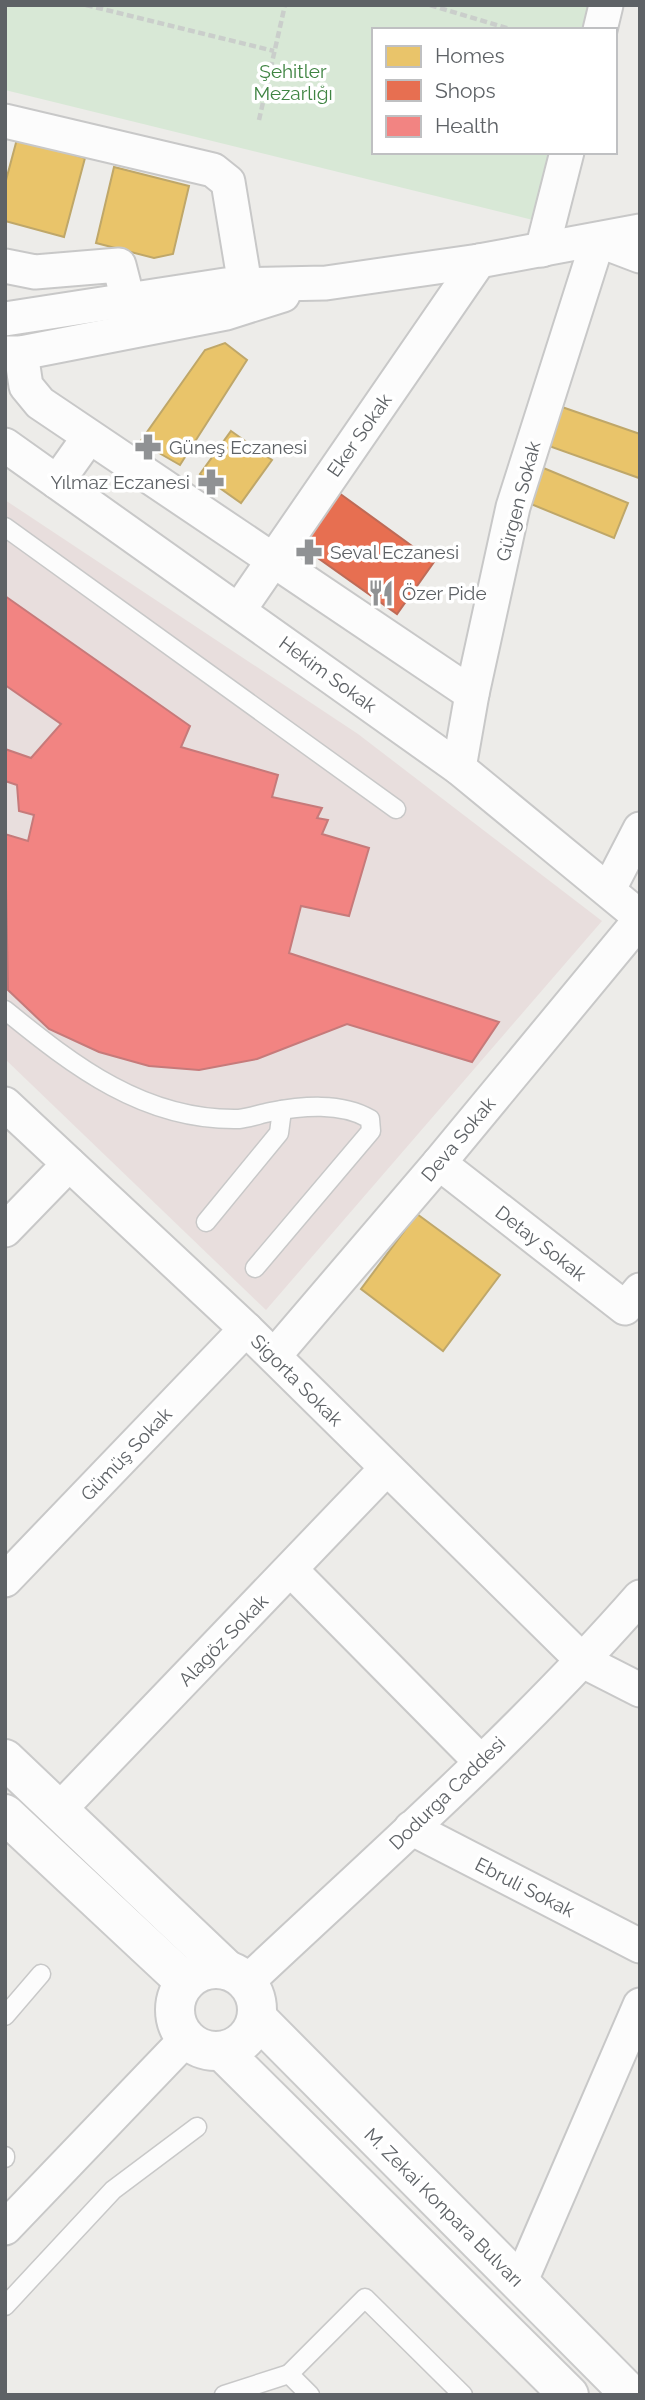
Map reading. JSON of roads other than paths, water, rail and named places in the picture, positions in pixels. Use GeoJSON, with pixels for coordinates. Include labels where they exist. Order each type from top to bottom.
{"type":"FeatureCollection","features":[{"type":"Feature","properties":{"kind":"main road","name":"M. Zekai Konpara Bulvarı"},"geometry":{"type":"LineString","coordinates":[[5,1759],[244,1990],[520,2283],[631,2395]]}},
{"type":"Feature","properties":{"kind":"main road"},"geometry":{"type":"LineString","coordinates":[[5,1814],[185,1982]]}},
{"type":"Feature","properties":{"kind":"main road"},"geometry":{"type":"LineString","coordinates":[[204,2045],[243,2042],[252,2031],[244,1990],[205,1969],[185,1982],[177,1995],[176,2021],[569,2395]]}},
{"type":"Feature","properties":{"kind":"street"},"geometry":{"type":"LineString","coordinates":[[600,28],[606,5]]}},
{"type":"Feature","properties":{"kind":"street"},"geometry":{"type":"LineString","coordinates":[[5,121],[213,170],[228,182],[245,285]]}},
{"type":"Feature","properties":{"kind":"street"},"geometry":{"type":"LineString","coordinates":[[542,250],[567,154]]}},
{"type":"Feature","properties":{"kind":"street"},"geometry":{"type":"LineString","coordinates":[[5,320],[245,285],[326,283],[479,261],[640,231]]}},
{"type":"Feature","properties":{"kind":"street"},"geometry":{"type":"LineString","coordinates":[[598,240],[640,256]]}},
{"type":"Feature","properties":{"kind":"street","name":"Gürgen Sokak"},"geometry":{"type":"LineString","coordinates":[[459,768],[472,694],[513,507],[598,240]]}},
{"type":"Feature","properties":{"kind":"street","name":"Eker Sokak"},"geometry":{"type":"LineString","coordinates":[[239,610],[479,261]]}},
{"type":"Feature","properties":{"kind":"street"},"geometry":{"type":"LineString","coordinates":[[5,266],[36,272],[119,265],[128,300]]}},
{"type":"Feature","properties":{"kind":"street"},"geometry":{"type":"LineString","coordinates":[[326,283],[226,313],[13,353],[26,386],[40,403],[472,694]]}},
{"type":"Feature","properties":{"kind":"street"},"geometry":{"type":"LineString","coordinates":[[57,482],[89,437]]}},
{"type":"Feature","properties":{"kind":"street","name":"Hekim Sokak"},"geometry":{"type":"LineString","coordinates":[[5,445],[459,768],[609,889],[640,918]]}},
{"type":"Feature","properties":{"kind":"street"},"geometry":{"type":"LineString","coordinates":[[609,889],[640,829]]}},
{"type":"Feature","properties":{"kind":"street","name":"Deva Sokak"},"geometry":{"type":"LineString","coordinates":[[274,1356],[439,1163],[640,918]]}},
{"type":"Feature","properties":{"kind":"street","name":"Sigorta Sokak"},"geometry":{"type":"LineString","coordinates":[[5,1104],[246,1329],[583,1661],[640,1690]]}},
{"type":"Feature","properties":{"kind":"street","name":"Detay Sokak"},"geometry":{"type":"LineString","coordinates":[[439,1163],[625,1308],[640,1290]]}},
{"type":"Feature","properties":{"kind":"street"},"geometry":{"type":"LineString","coordinates":[[5,1230],[69,1164]]}},
{"type":"Feature","properties":{"kind":"street","name":"Gümüş Sokak"},"geometry":{"type":"LineString","coordinates":[[5,1580],[246,1329]]}},
{"type":"Feature","properties":{"kind":"street","name":"Alagöz Sokak"},"geometry":{"type":"LineString","coordinates":[[59,1810],[386,1469]]}},
{"type":"Feature","properties":{"kind":"street"},"geometry":{"type":"LineString","coordinates":[[290,1570],[481,1762]]}},
{"type":"Feature","properties":{"kind":"street","name":"Dodurga Caddesi"},"geometry":{"type":"LineString","coordinates":[[244,1990],[583,1661],[640,1597]]}},
{"type":"Feature","properties":{"kind":"street","name":"Ebruli Sokak"},"geometry":{"type":"LineString","coordinates":[[411,1828],[640,1946]]}},
{"type":"Feature","properties":{"kind":"street"},"geometry":{"type":"LineString","coordinates":[[520,2283],[640,2006]]}},
{"type":"Feature","properties":{"kind":"street"},"geometry":{"type":"LineString","coordinates":[[5,2228],[204,2045]]}},
{"type":"Feature","properties":{"kind":"lane"},"geometry":{"type":"LineString","coordinates":[[5,527],[397,809]]}},
{"type":"Feature","properties":{"kind":"lane"},"geometry":{"type":"LineString","coordinates":[[5,1010],[85,1072],[135,1098],[162,1108],[215,1118],[241,1119],[282,1110],[354,1110],[370,1119],[371,1131],[255,1268]]}},
{"type":"Feature","properties":{"kind":"lane"},"geometry":{"type":"LineString","coordinates":[[206,1222],[279,1133],[282,1110]]}},
{"type":"Feature","properties":{"kind":"lane"},"geometry":{"type":"LineString","coordinates":[[5,2016],[41,1974]]}},
{"type":"Feature","properties":{"kind":"lane"},"geometry":{"type":"LineString","coordinates":[[5,2306],[113,2190],[197,2127]]}},
{"type":"Feature","properties":{"kind":"lane"},"geometry":{"type":"LineString","coordinates":[[224,2395],[289,2374],[366,2298],[463,2395]]}},
{"type":"Feature","properties":{"kind":"lane"},"geometry":{"type":"LineString","coordinates":[[289,2374],[310,2395]]}},
{"type":"Feature","properties":{"kind":"place","name":"Güneş Eczanesi"},"geometry":{"type":"Point","coordinates":[148,447]}},
{"type":"Feature","properties":{"kind":"place","name":"Yılmaz Eczanesi"},"geometry":{"type":"Point","coordinates":[211,482]}},
{"type":"Feature","properties":{"kind":"place","name":"Seval Eczanesi"},"geometry":{"type":"Point","coordinates":[309,552]}},
{"type":"Feature","properties":{"kind":"place","name":"Özer Pide"},"geometry":{"type":"Point","coordinates":[381,593]}},
{"type":"Feature","properties":{"kind":"park label","name":"Şehitler Mezarlığı"},"geometry":{"type":"Point","coordinates":[293,82]}}]}
